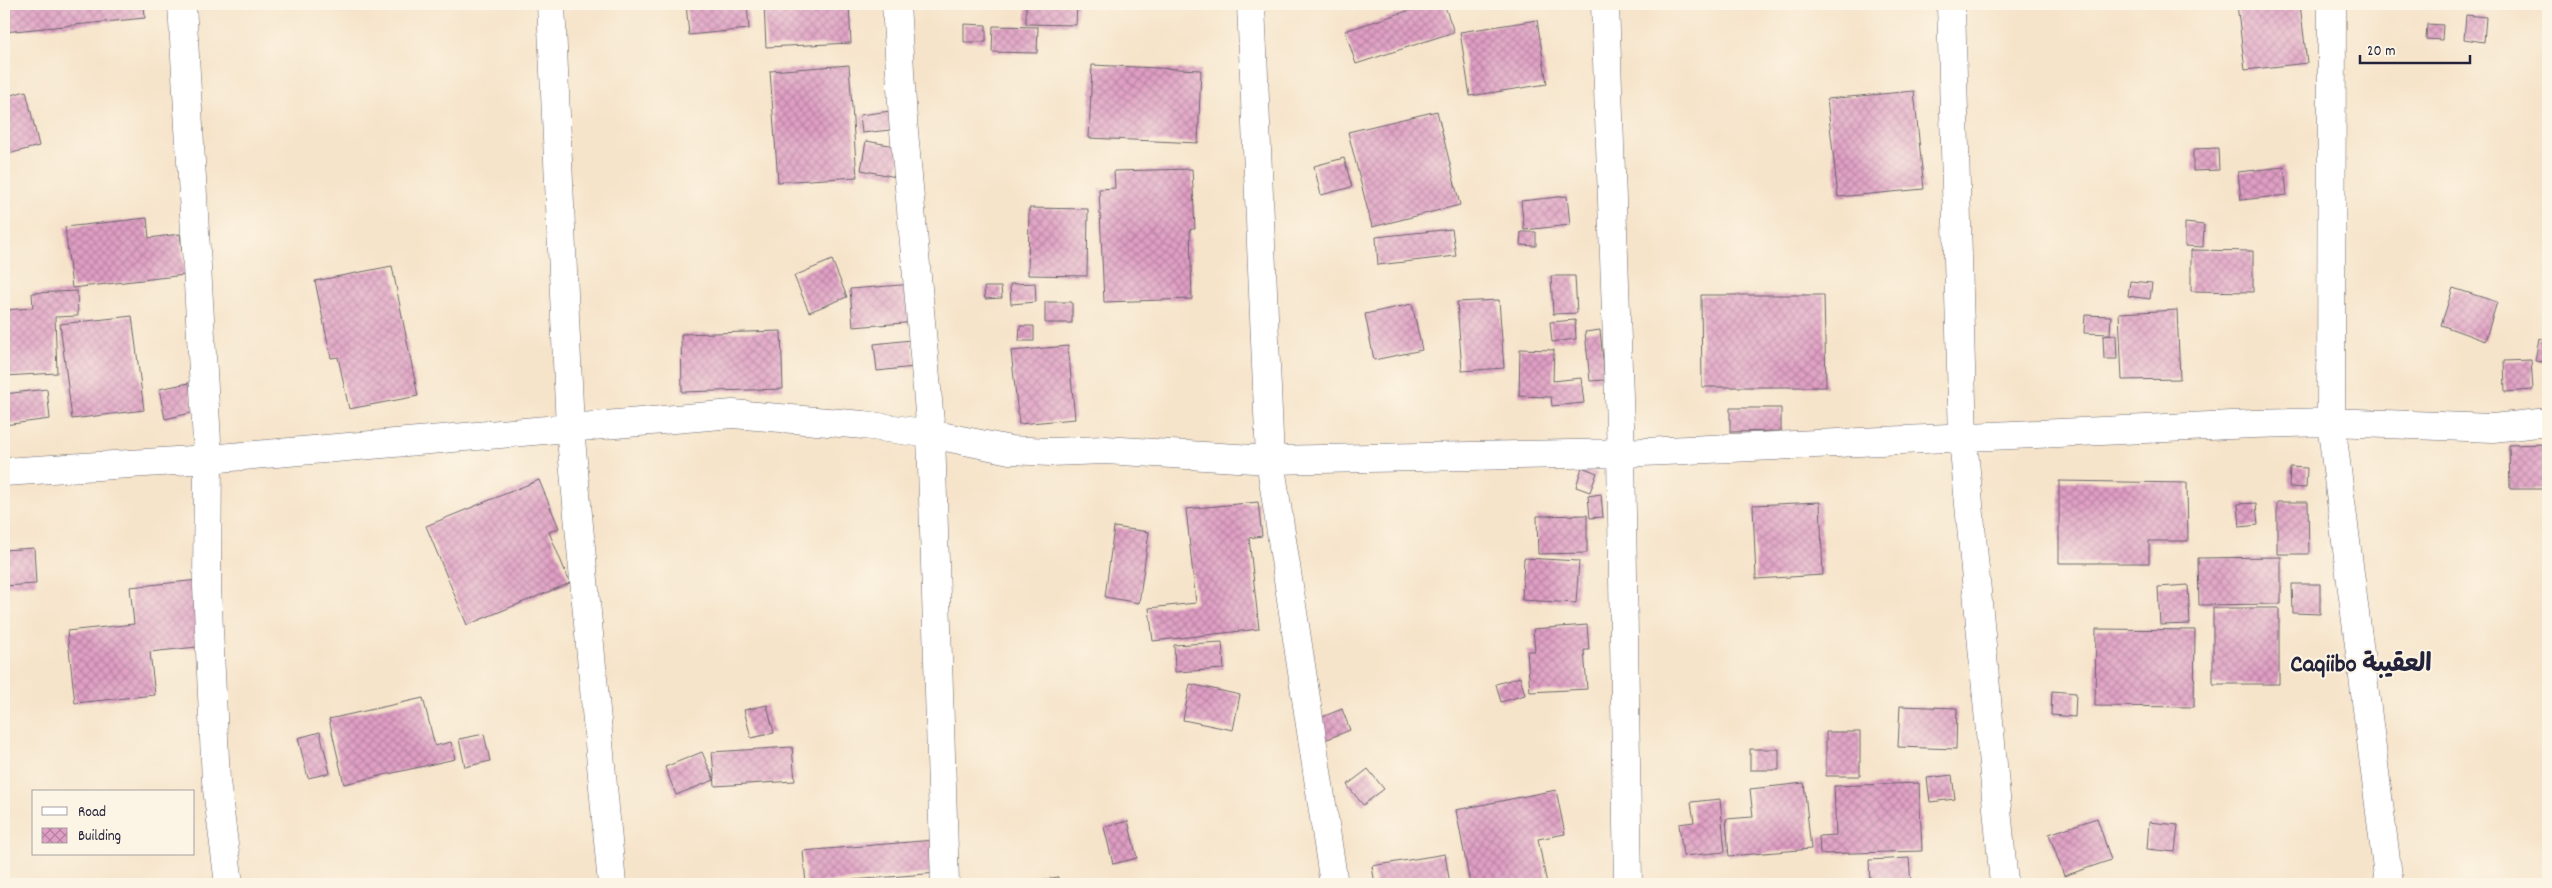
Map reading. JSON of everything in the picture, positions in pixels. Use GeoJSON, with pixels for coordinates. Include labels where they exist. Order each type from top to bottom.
{"type":"FeatureCollection","features":[{"type":"Feature","properties":{"kind":"street"},"geometry":{"type":"LineString","coordinates":[[182,4],[208,459],[207,586],[216,761],[229,884]]}},
{"type":"Feature","properties":{"kind":"street"},"geometry":{"type":"LineString","coordinates":[[551,4],[570,428],[612,884]]}},
{"type":"Feature","properties":{"kind":"street"},"geometry":{"type":"LineString","coordinates":[[896,4],[903,120],[931,434],[945,884]]}},
{"type":"Feature","properties":{"kind":"street"},"geometry":{"type":"LineString","coordinates":[[1251,4],[1270,460],[1334,884]]}},
{"type":"Feature","properties":{"kind":"street"},"geometry":{"type":"LineString","coordinates":[[1606,4],[1622,453],[1628,884]]}},
{"type":"Feature","properties":{"kind":"street"},"geometry":{"type":"LineString","coordinates":[[1950,4],[1963,439],[2004,884]]}},
{"type":"Feature","properties":{"kind":"street"},"geometry":{"type":"LineString","coordinates":[[2332,4],[2331,422],[2389,884]]}},
{"type":"Feature","properties":{"kind":"street"},"geometry":{"type":"LineString","coordinates":[[4,472],[208,459],[733,414],[864,425],[931,434],[1010,450],[1050,452],[1105,450],[1270,460],[1622,453],[2331,422],[2493,428],[2548,422]]}},
{"type":"Feature","properties":{"kind":"building"},"geometry":{"type":"Polygon","coordinates":[[[4,4],[144,4],[145,18],[4,32],[4,4]]]}},
{"type":"Feature","properties":{"kind":"building"},"geometry":{"type":"Polygon","coordinates":[[[686,4],[747,4],[749,29],[689,35],[686,4]]]}},
{"type":"Feature","properties":{"kind":"building"},"geometry":{"type":"Polygon","coordinates":[[[764,4],[849,4],[851,43],[766,47],[764,4]]]}},
{"type":"Feature","properties":{"kind":"building"},"geometry":{"type":"Polygon","coordinates":[[[1026,4],[1077,4],[1076,25],[1026,24],[1026,4]]]}},
{"type":"Feature","properties":{"kind":"building"},"geometry":{"type":"Polygon","coordinates":[[[1429,4],[1444,4],[1454,32],[1356,64],[1345,31],[1429,4]]]}},
{"type":"Feature","properties":{"kind":"building"},"geometry":{"type":"Polygon","coordinates":[[[2069,4],[2092,4],[2092,6],[2069,6],[2069,4]]]}},
{"type":"Feature","properties":{"kind":"building"},"geometry":{"type":"Polygon","coordinates":[[[2237,4],[2300,4],[2307,63],[2245,70],[2237,4]]]}},
{"type":"Feature","properties":{"kind":"building"},"geometry":{"type":"Polygon","coordinates":[[[2466,15],[2486,17],[2484,42],[2464,39],[2466,15]]]}},
{"type":"Feature","properties":{"kind":"building"},"geometry":{"type":"Polygon","coordinates":[[[1537,20],[1547,84],[1470,96],[1460,32],[1537,20]]]}},
{"type":"Feature","properties":{"kind":"building"},"geometry":{"type":"Polygon","coordinates":[[[964,24],[986,25],[986,42],[964,42],[964,24]]]}},
{"type":"Feature","properties":{"kind":"building"},"geometry":{"type":"Polygon","coordinates":[[[2427,24],[2443,25],[2442,40],[2426,39],[2427,24]]]}},
{"type":"Feature","properties":{"kind":"building"},"geometry":{"type":"Polygon","coordinates":[[[993,26],[1038,27],[1037,53],[992,52],[993,26]]]}},
{"type":"Feature","properties":{"kind":"building"},"geometry":{"type":"Polygon","coordinates":[[[849,65],[857,177],[778,182],[770,71],[849,65]]]}},
{"type":"Feature","properties":{"kind":"building"},"geometry":{"type":"Polygon","coordinates":[[[1092,65],[1201,70],[1198,143],[1089,138],[1092,65]]]}},
{"type":"Feature","properties":{"kind":"building"},"geometry":{"type":"Polygon","coordinates":[[[26,91],[39,146],[4,155],[4,97],[26,91]]]}},
{"type":"Feature","properties":{"kind":"building"},"geometry":{"type":"Polygon","coordinates":[[[1914,91],[1924,189],[1838,197],[1827,99],[1914,91]]]}},
{"type":"Feature","properties":{"kind":"building"},"geometry":{"type":"Polygon","coordinates":[[[898,110],[900,129],[862,133],[860,115],[898,110]]]}},
{"type":"Feature","properties":{"kind":"building"},"geometry":{"type":"Polygon","coordinates":[[[1437,111],[1460,205],[1372,227],[1348,132],[1437,111]]]}},
{"type":"Feature","properties":{"kind":"building"},"geometry":{"type":"Polygon","coordinates":[[[866,141],[901,147],[896,177],[861,170],[866,141]]]}},
{"type":"Feature","properties":{"kind":"building"},"geometry":{"type":"Polygon","coordinates":[[[2218,148],[2219,170],[2193,171],[2193,149],[2218,148]]]}},
{"type":"Feature","properties":{"kind":"building"},"geometry":{"type":"Polygon","coordinates":[[[1344,158],[1352,187],[1321,195],[1314,166],[1344,158]]]}},
{"type":"Feature","properties":{"kind":"building"},"geometry":{"type":"Polygon","coordinates":[[[2284,167],[2287,195],[2241,200],[2238,172],[2284,167]]]}},
{"type":"Feature","properties":{"kind":"building"},"geometry":{"type":"Polygon","coordinates":[[[1192,169],[1195,229],[1190,229],[1192,299],[1104,302],[1099,189],[1115,188],[1114,171],[1192,169]]]}},
{"type":"Feature","properties":{"kind":"building"},"geometry":{"type":"Polygon","coordinates":[[[1567,196],[1570,225],[1524,230],[1521,201],[1567,196]]]}},
{"type":"Feature","properties":{"kind":"building"},"geometry":{"type":"Polygon","coordinates":[[[1029,208],[1088,209],[1087,276],[1028,275],[1029,208]]]}},
{"type":"Feature","properties":{"kind":"building"},"geometry":{"type":"Polygon","coordinates":[[[147,218],[149,238],[180,234],[185,275],[72,288],[65,227],[147,218]]]}},
{"type":"Feature","properties":{"kind":"building"},"geometry":{"type":"Polygon","coordinates":[[[2185,223],[2204,225],[2203,247],[2185,246],[2185,223]]]}},
{"type":"Feature","properties":{"kind":"building"},"geometry":{"type":"Polygon","coordinates":[[[1452,229],[1456,256],[1378,265],[1376,237],[1452,229]]]}},
{"type":"Feature","properties":{"kind":"building"},"geometry":{"type":"Polygon","coordinates":[[[1521,232],[1536,232],[1536,246],[1520,245],[1521,232]]]}},
{"type":"Feature","properties":{"kind":"building"},"geometry":{"type":"Polygon","coordinates":[[[2191,250],[2253,251],[2253,292],[2191,291],[2191,250]]]}},
{"type":"Feature","properties":{"kind":"building"},"geometry":{"type":"Polygon","coordinates":[[[832,260],[847,297],[809,312],[794,276],[832,260]]]}},
{"type":"Feature","properties":{"kind":"building"},"geometry":{"type":"Polygon","coordinates":[[[392,266],[418,396],[349,409],[338,357],[331,358],[315,281],[392,266]]]}},
{"type":"Feature","properties":{"kind":"building"},"geometry":{"type":"Polygon","coordinates":[[[1551,276],[1575,276],[1577,313],[1553,314],[1551,276]]]}},
{"type":"Feature","properties":{"kind":"building"},"geometry":{"type":"Polygon","coordinates":[[[2130,281],[2152,283],[2150,299],[2128,296],[2130,281]]]}},
{"type":"Feature","properties":{"kind":"building"},"geometry":{"type":"Polygon","coordinates":[[[1035,283],[1036,302],[1011,304],[1010,284],[1035,283]]]}},
{"type":"Feature","properties":{"kind":"building"},"geometry":{"type":"Polygon","coordinates":[[[914,284],[917,322],[853,327],[850,289],[914,284]]]}},
{"type":"Feature","properties":{"kind":"building"},"geometry":{"type":"Polygon","coordinates":[[[984,287],[1001,287],[1002,298],[985,299],[984,287]]]}},
{"type":"Feature","properties":{"kind":"building"},"geometry":{"type":"Polygon","coordinates":[[[2453,288],[2497,302],[2485,341],[2441,325],[2453,288]]]}},
{"type":"Feature","properties":{"kind":"building"},"geometry":{"type":"Polygon","coordinates":[[[77,291],[78,316],[55,317],[57,373],[4,376],[4,310],[33,308],[32,293],[77,291]]]}},
{"type":"Feature","properties":{"kind":"building"},"geometry":{"type":"Polygon","coordinates":[[[1701,295],[1824,295],[1826,387],[1702,387],[1701,295]]]}},
{"type":"Feature","properties":{"kind":"building"},"geometry":{"type":"Polygon","coordinates":[[[1499,300],[1504,368],[1462,371],[1457,302],[1499,300]]]}},
{"type":"Feature","properties":{"kind":"building"},"geometry":{"type":"Polygon","coordinates":[[[1045,302],[1072,302],[1072,323],[1045,323],[1045,302]]]}},
{"type":"Feature","properties":{"kind":"building"},"geometry":{"type":"Polygon","coordinates":[[[1412,304],[1422,350],[1374,360],[1365,314],[1412,304]]]}},
{"type":"Feature","properties":{"kind":"building"},"geometry":{"type":"Polygon","coordinates":[[[2177,310],[2180,379],[2122,380],[2119,313],[2177,310]]]}},
{"type":"Feature","properties":{"kind":"building"},"geometry":{"type":"Polygon","coordinates":[[[2085,315],[2111,316],[2110,334],[2084,333],[2085,315]]]}},
{"type":"Feature","properties":{"kind":"building"},"geometry":{"type":"Polygon","coordinates":[[[132,316],[144,410],[72,419],[60,324],[132,316]]]}},
{"type":"Feature","properties":{"kind":"building"},"geometry":{"type":"Polygon","coordinates":[[[1575,320],[1576,339],[1552,342],[1550,322],[1575,320]]]}},
{"type":"Feature","properties":{"kind":"building"},"geometry":{"type":"Polygon","coordinates":[[[1020,326],[1034,326],[1034,341],[1019,341],[1020,326]]]}},
{"type":"Feature","properties":{"kind":"building"},"geometry":{"type":"Polygon","coordinates":[[[1600,330],[1605,380],[1590,381],[1585,332],[1600,330]]]}},
{"type":"Feature","properties":{"kind":"building"},"geometry":{"type":"Polygon","coordinates":[[[781,331],[783,389],[682,392],[681,334],[781,331]]]}},
{"type":"Feature","properties":{"kind":"building"},"geometry":{"type":"Polygon","coordinates":[[[2116,335],[2117,359],[2104,359],[2103,336],[2116,335]]]}},
{"type":"Feature","properties":{"kind":"building"},"geometry":{"type":"Polygon","coordinates":[[[2539,338],[2548,340],[2548,363],[2535,361],[2539,338]]]}},
{"type":"Feature","properties":{"kind":"building"},"geometry":{"type":"Polygon","coordinates":[[[911,340],[914,367],[877,371],[874,344],[911,340]]]}},
{"type":"Feature","properties":{"kind":"building"},"geometry":{"type":"Polygon","coordinates":[[[1068,346],[1075,419],[1019,424],[1011,351],[1068,346]]]}},
{"type":"Feature","properties":{"kind":"building"},"geometry":{"type":"Polygon","coordinates":[[[1520,349],[1554,350],[1553,381],[1581,378],[1584,403],[1552,406],[1551,397],[1519,396],[1520,349]]]}},
{"type":"Feature","properties":{"kind":"building"},"geometry":{"type":"Polygon","coordinates":[[[2531,360],[2533,390],[2505,392],[2504,361],[2531,360]]]}},
{"type":"Feature","properties":{"kind":"building"},"geometry":{"type":"Polygon","coordinates":[[[189,383],[195,412],[165,419],[159,389],[189,383]]]}},
{"type":"Feature","properties":{"kind":"building"},"geometry":{"type":"Polygon","coordinates":[[[47,389],[50,419],[4,425],[4,394],[47,389]]]}},
{"type":"Feature","properties":{"kind":"building"},"geometry":{"type":"Polygon","coordinates":[[[1730,408],[1781,408],[1781,431],[1730,432],[1730,408]]]}},
{"type":"Feature","properties":{"kind":"building"},"geometry":{"type":"Polygon","coordinates":[[[2548,444],[2548,489],[2510,489],[2509,445],[2548,444]]]}},
{"type":"Feature","properties":{"kind":"building"},"geometry":{"type":"Polygon","coordinates":[[[1582,467],[1597,473],[1590,492],[1576,487],[1582,467]]]}},
{"type":"Feature","properties":{"kind":"building"},"geometry":{"type":"Polygon","coordinates":[[[2290,467],[2307,468],[2306,488],[2289,487],[2290,467]]]}},
{"type":"Feature","properties":{"kind":"building"},"geometry":{"type":"Polygon","coordinates":[[[539,480],[559,528],[549,532],[570,583],[467,625],[426,526],[539,480]]]}},
{"type":"Feature","properties":{"kind":"building"},"geometry":{"type":"Polygon","coordinates":[[[2059,481],[2187,483],[2188,541],[2149,541],[2149,563],[2059,563],[2059,481]]]}},
{"type":"Feature","properties":{"kind":"building"},"geometry":{"type":"Polygon","coordinates":[[[1601,494],[1603,517],[1590,518],[1588,496],[1601,494]]]}},
{"type":"Feature","properties":{"kind":"building"},"geometry":{"type":"Polygon","coordinates":[[[1258,502],[1262,536],[1249,538],[1259,629],[1153,641],[1149,608],[1196,603],[1186,509],[1258,502]]]}},
{"type":"Feature","properties":{"kind":"building"},"geometry":{"type":"Polygon","coordinates":[[[1820,502],[1823,575],[1756,579],[1753,505],[1820,502]]]}},
{"type":"Feature","properties":{"kind":"building"},"geometry":{"type":"Polygon","coordinates":[[[2277,502],[2308,502],[2309,554],[2277,554],[2277,502]]]}},
{"type":"Feature","properties":{"kind":"building"},"geometry":{"type":"Polygon","coordinates":[[[2256,503],[2258,525],[2240,527],[2238,504],[2256,503]]]}},
{"type":"Feature","properties":{"kind":"building"},"geometry":{"type":"Polygon","coordinates":[[[1587,515],[1587,553],[1538,554],[1537,516],[1587,515]]]}},
{"type":"Feature","properties":{"kind":"building"},"geometry":{"type":"Polygon","coordinates":[[[1114,527],[1149,532],[1139,603],[1105,597],[1114,527]]]}},
{"type":"Feature","properties":{"kind":"building"},"geometry":{"type":"Polygon","coordinates":[[[34,548],[36,584],[4,586],[4,550],[34,548]]]}},
{"type":"Feature","properties":{"kind":"building"},"geometry":{"type":"Polygon","coordinates":[[[2281,557],[2281,604],[2199,605],[2198,558],[2281,557]]]}},
{"type":"Feature","properties":{"kind":"building"},"geometry":{"type":"Polygon","coordinates":[[[1524,558],[1579,561],[1576,603],[1522,600],[1524,558]]]}},
{"type":"Feature","properties":{"kind":"building"},"geometry":{"type":"Polygon","coordinates":[[[199,580],[206,646],[150,652],[155,695],[75,703],[67,631],[134,624],[130,587],[199,580]]]}},
{"type":"Feature","properties":{"kind":"building"},"geometry":{"type":"Polygon","coordinates":[[[2292,584],[2320,584],[2320,614],[2293,613],[2292,584]]]}},
{"type":"Feature","properties":{"kind":"building"},"geometry":{"type":"Polygon","coordinates":[[[2188,585],[2190,624],[2160,625],[2158,587],[2188,585]]]}},
{"type":"Feature","properties":{"kind":"building"},"geometry":{"type":"Polygon","coordinates":[[[2213,608],[2279,608],[2279,684],[2213,684],[2213,608]]]}},
{"type":"Feature","properties":{"kind":"building"},"geometry":{"type":"Polygon","coordinates":[[[1587,625],[1589,650],[1584,650],[1587,689],[1530,692],[1527,651],[1535,651],[1533,629],[1587,625]]]}},
{"type":"Feature","properties":{"kind":"building"},"geometry":{"type":"Polygon","coordinates":[[[2096,629],[2195,630],[2194,707],[2095,706],[2096,629]]]}},
{"type":"Feature","properties":{"kind":"building"},"geometry":{"type":"Polygon","coordinates":[[[1222,642],[1224,669],[1175,672],[1174,645],[1222,642]]]}},
{"type":"Feature","properties":{"kind":"building"},"geometry":{"type":"Polygon","coordinates":[[[1520,677],[1525,695],[1501,702],[1496,684],[1520,677]]]}},
{"type":"Feature","properties":{"kind":"building"},"geometry":{"type":"Polygon","coordinates":[[[1190,684],[1240,695],[1233,730],[1183,720],[1190,684]]]}},
{"type":"Feature","properties":{"kind":"building"},"geometry":{"type":"Polygon","coordinates":[[[2052,691],[2076,693],[2075,717],[2051,715],[2052,691]]]}},
{"type":"Feature","properties":{"kind":"building"},"geometry":{"type":"Polygon","coordinates":[[[423,698],[435,746],[451,742],[455,759],[344,784],[329,719],[423,698]]]}},
{"type":"Feature","properties":{"kind":"building"},"geometry":{"type":"Polygon","coordinates":[[[767,705],[774,733],[751,738],[744,710],[767,705]]]}},
{"type":"Feature","properties":{"kind":"building"},"geometry":{"type":"Polygon","coordinates":[[[1900,706],[1957,708],[1956,749],[1898,747],[1900,706]]]}},
{"type":"Feature","properties":{"kind":"building"},"geometry":{"type":"Polygon","coordinates":[[[1342,709],[1350,730],[1325,740],[1317,719],[1342,709]]]}},
{"type":"Feature","properties":{"kind":"building"},"geometry":{"type":"Polygon","coordinates":[[[320,732],[330,773],[308,778],[298,738],[320,732]]]}},
{"type":"Feature","properties":{"kind":"building"},"geometry":{"type":"Polygon","coordinates":[[[1826,732],[1860,732],[1860,776],[1826,776],[1826,732]]]}},
{"type":"Feature","properties":{"kind":"building"},"geometry":{"type":"Polygon","coordinates":[[[484,734],[490,761],[465,767],[459,739],[484,734]]]}},
{"type":"Feature","properties":{"kind":"building"},"geometry":{"type":"Polygon","coordinates":[[[2547,739],[2548,783],[2546,783],[2547,739]]]}},
{"type":"Feature","properties":{"kind":"building"},"geometry":{"type":"Polygon","coordinates":[[[792,747],[795,781],[715,786],[712,752],[792,747]]]}},
{"type":"Feature","properties":{"kind":"building"},"geometry":{"type":"Polygon","coordinates":[[[1750,749],[1779,749],[1779,770],[1750,770],[1750,749]]]}},
{"type":"Feature","properties":{"kind":"building"},"geometry":{"type":"Polygon","coordinates":[[[702,752],[714,780],[676,795],[665,767],[702,752]]]}},
{"type":"Feature","properties":{"kind":"building"},"geometry":{"type":"Polygon","coordinates":[[[1368,769],[1384,789],[1363,805],[1347,785],[1368,769]]]}},
{"type":"Feature","properties":{"kind":"building"},"geometry":{"type":"Polygon","coordinates":[[[1952,775],[1955,799],[1930,802],[1927,778],[1952,775]]]}},
{"type":"Feature","properties":{"kind":"building"},"geometry":{"type":"Polygon","coordinates":[[[1804,783],[1811,849],[1729,856],[1726,819],[1753,817],[1750,789],[1804,783]]]}},
{"type":"Feature","properties":{"kind":"building"},"geometry":{"type":"Polygon","coordinates":[[[1919,783],[1922,851],[1820,854],[1819,836],[1836,835],[1834,786],[1919,783]]]}},
{"type":"Feature","properties":{"kind":"building"},"geometry":{"type":"Polygon","coordinates":[[[1556,790],[1565,834],[1538,839],[1547,884],[1470,884],[1456,810],[1556,790]]]}},
{"type":"Feature","properties":{"kind":"building"},"geometry":{"type":"Polygon","coordinates":[[[1720,799],[1725,852],[1683,856],[1679,824],[1694,822],[1691,802],[1720,799]]]}},
{"type":"Feature","properties":{"kind":"building"},"geometry":{"type":"Polygon","coordinates":[[[2097,818],[2111,860],[2064,876],[2049,834],[2097,818]]]}},
{"type":"Feature","properties":{"kind":"building"},"geometry":{"type":"Polygon","coordinates":[[[1128,821],[1137,858],[1113,864],[1104,827],[1128,821]]]}},
{"type":"Feature","properties":{"kind":"building"},"geometry":{"type":"Polygon","coordinates":[[[2149,822],[2178,825],[2175,852],[2147,849],[2149,822]]]}},
{"type":"Feature","properties":{"kind":"building"},"geometry":{"type":"Polygon","coordinates":[[[934,840],[937,873],[806,884],[803,851],[934,840]]]}},
{"type":"Feature","properties":{"kind":"building"},"geometry":{"type":"Polygon","coordinates":[[[1445,854],[1450,884],[1375,884],[1372,866],[1445,854]]]}},
{"type":"Feature","properties":{"kind":"building"},"geometry":{"type":"Polygon","coordinates":[[[1909,858],[1911,884],[1870,884],[1869,860],[1909,858]]]}},
{"type":"Feature","properties":{"kind":"building"},"geometry":{"type":"Polygon","coordinates":[[[1058,877],[1059,884],[1034,884],[1033,881],[1058,877]]]}},
{"type":"Feature","properties":{"kind":"district","name":"Caqiibo العقيبة"},"geometry":{"type":"Point","coordinates":[2361,662]}}]}
